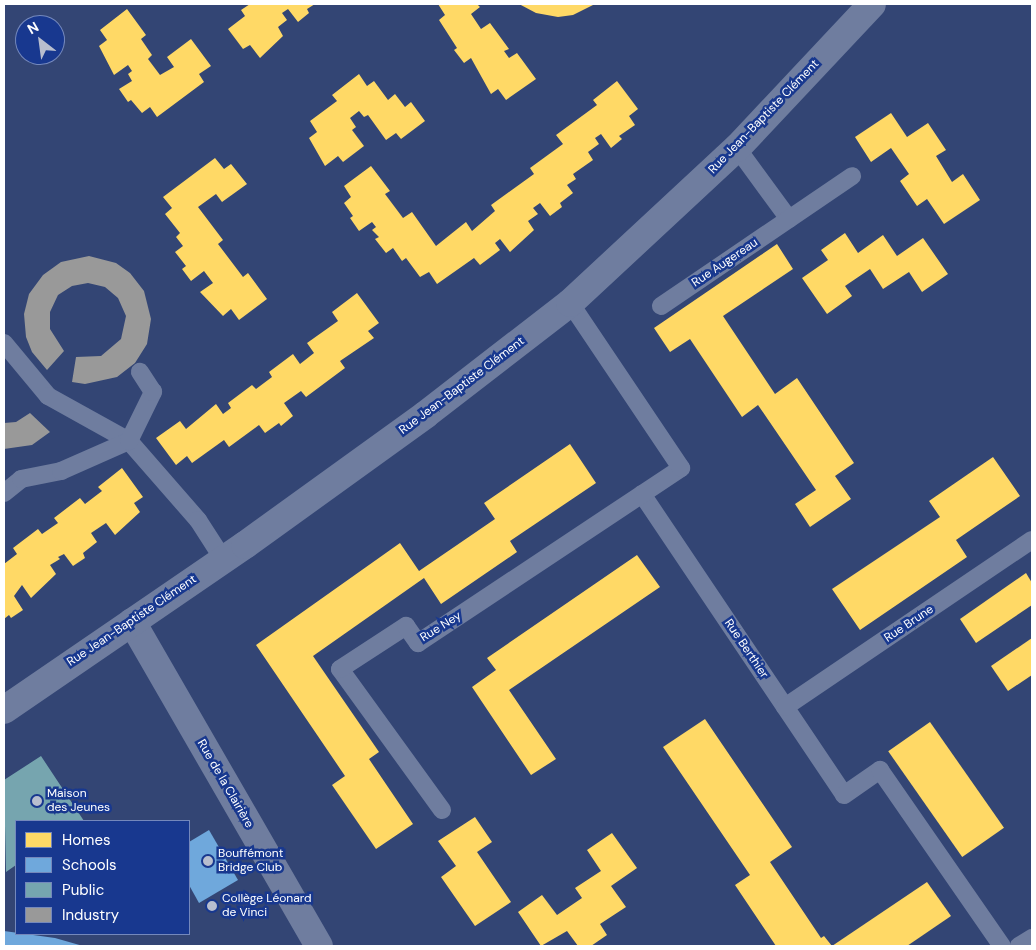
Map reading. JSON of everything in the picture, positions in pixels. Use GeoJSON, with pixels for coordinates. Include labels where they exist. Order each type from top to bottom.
{"type":"FeatureCollection","features":[{"type":"Feature","properties":{"kind":"street","name":"Rue Jean-Baptiste Clément"},"geometry":{"type":"LineString","coordinates":[[4,710],[223,559],[425,415],[570,303],[737,148],[869,5]]}},
{"type":"Feature","properties":{"kind":"street","name":"Rue de la Clairière"},"geometry":{"type":"LineString","coordinates":[[132,622],[319,946]]}},
{"type":"Feature","properties":{"kind":"lane"},"geometry":{"type":"LineString","coordinates":[[737,148],[789,219]]}},
{"type":"Feature","properties":{"kind":"lane","name":"Rue Augereau"},"geometry":{"type":"LineString","coordinates":[[661,306],[852,176]]}},
{"type":"Feature","properties":{"kind":"lane"},"geometry":{"type":"LineString","coordinates":[[570,303],[681,468],[642,494]]}},
{"type":"Feature","properties":{"kind":"lane"},"geometry":{"type":"LineString","coordinates":[[4,343],[48,396],[129,441],[198,520],[223,559]]}},
{"type":"Feature","properties":{"kind":"lane"},"geometry":{"type":"LineString","coordinates":[[4,493],[21,479],[61,471],[129,441],[153,392],[140,372]]}},
{"type":"Feature","properties":{"kind":"lane","name":"Rue Berthier"},"geometry":{"type":"LineString","coordinates":[[642,494],[844,795],[880,770],[1002,946]]}},
{"type":"Feature","properties":{"kind":"lane","name":"Rue Ney"},"geometry":{"type":"LineString","coordinates":[[442,810],[340,669],[406,626],[418,643],[642,494]]}},
{"type":"Feature","properties":{"kind":"lane","name":"Rue Brune"},"geometry":{"type":"LineString","coordinates":[[785,707],[1032,540]]}},
{"type":"Feature","properties":{"kind":"lane"},"geometry":{"type":"LineString","coordinates":[[1019,946],[1032,938]]}},
{"type":"Feature","properties":{"kind":"building: Homes"},"geometry":{"type":"Polygon","coordinates":[[[250,4],[315,4],[307,9],[309,13],[298,22],[288,9],[282,13],[287,20],[278,27],[283,36],[260,58],[250,45],[243,49],[228,29],[245,16],[241,10],[250,4]]]}},
{"type":"Feature","properties":{"kind":"building: Homes"},"geometry":{"type":"Polygon","coordinates":[[[438,4],[477,4],[480,7],[471,14],[481,29],[490,23],[509,49],[504,51],[509,58],[517,53],[536,79],[506,100],[498,89],[491,94],[471,58],[464,63],[454,50],[457,48],[439,20],[445,15],[438,4]]]}},
{"type":"Feature","properties":{"kind":"building: Homes"},"geometry":{"type":"Polygon","coordinates":[[[519,4],[595,4],[573,15],[558,17],[536,13],[519,4]]]}},
{"type":"Feature","properties":{"kind":"building: Homes"},"geometry":{"type":"Polygon","coordinates":[[[127,9],[146,35],[141,39],[152,55],[148,59],[160,75],[174,67],[167,57],[191,39],[211,66],[199,74],[204,82],[157,117],[150,107],[142,113],[131,100],[128,102],[119,89],[132,81],[128,74],[132,71],[128,65],[114,75],[99,46],[107,40],[100,30],[127,9]]]}},
{"type":"Feature","properties":{"kind":"building: Homes"},"geometry":{"type":"Polygon","coordinates":[[[359,74],[367,86],[374,81],[388,100],[395,94],[405,107],[411,102],[425,121],[401,139],[396,133],[386,140],[368,115],[364,117],[359,111],[350,118],[356,127],[352,130],[364,146],[343,162],[338,156],[325,166],[309,138],[317,132],[310,121],[337,101],[332,95],[359,74]]]}},
{"type":"Feature","properties":{"kind":"building: Homes"},"geometry":{"type":"Polygon","coordinates":[[[617,81],[638,109],[629,116],[635,125],[619,136],[622,139],[611,148],[601,134],[595,138],[599,144],[588,152],[593,160],[573,174],[576,179],[567,185],[573,193],[560,203],[562,207],[550,216],[540,203],[533,208],[538,214],[528,221],[534,230],[510,252],[500,239],[495,243],[500,250],[480,265],[474,258],[437,284],[429,272],[420,277],[406,258],[402,261],[393,248],[386,253],[375,239],[379,237],[372,230],[376,227],[372,222],[359,231],[350,218],[353,216],[344,203],[351,197],[344,186],[371,166],[390,191],[385,194],[403,218],[412,212],[436,246],[466,222],[472,231],[495,211],[491,205],[534,174],[530,168],[563,144],[556,135],[597,105],[593,100],[617,81]]]}},
{"type":"Feature","properties":{"kind":"building: Homes"},"geometry":{"type":"Polygon","coordinates":[[[891,113],[907,137],[928,123],[946,150],[936,156],[952,182],[963,174],[980,200],[944,224],[927,199],[917,206],[900,181],[909,174],[891,148],[871,162],[855,137],[891,113]]]}},
{"type":"Feature","properties":{"kind":"building: Homes"},"geometry":{"type":"Polygon","coordinates":[[[215,158],[224,169],[231,164],[247,184],[222,202],[216,194],[198,207],[223,240],[218,244],[243,277],[248,273],[267,299],[239,320],[231,309],[223,316],[200,292],[213,283],[204,271],[191,281],[182,269],[186,266],[175,252],[183,246],[176,237],[180,233],[165,214],[172,208],[163,197],[215,158]]]}},
{"type":"Feature","properties":{"kind":"building: Homes"},"geometry":{"type":"Polygon","coordinates":[[[845,233],[858,253],[883,235],[897,256],[923,238],[948,274],[922,292],[909,272],[883,289],[870,269],[845,286],[852,296],[827,314],[802,278],[828,260],[821,250],[845,233]]]}},
{"type":"Feature","properties":{"kind":"building: Homes"},"geometry":{"type":"Polygon","coordinates":[[[777,244],[793,269],[723,316],[775,394],[797,378],[854,463],[835,476],[851,499],[810,527],[795,504],[816,490],[758,405],[742,417],[690,339],[670,352],[654,328],[777,244]]]}},
{"type":"Feature","properties":{"kind":"building: Homes"},"geometry":{"type":"Polygon","coordinates":[[[357,293],[379,323],[368,331],[374,338],[340,361],[345,368],[306,397],[301,391],[284,403],[293,416],[281,426],[279,423],[265,433],[259,425],[229,447],[224,440],[192,463],[187,456],[176,465],[156,438],[180,421],[186,429],[216,404],[223,414],[231,408],[228,403],[252,385],[256,389],[272,377],[269,372],[293,354],[300,364],[314,353],[307,343],[338,321],[332,312],[357,293]]]}},
{"type":"Feature","properties":{"kind":"building: Homes"},"geometry":{"type":"Polygon","coordinates":[[[570,444],[596,483],[510,541],[517,552],[441,604],[424,578],[313,656],[379,752],[369,759],[413,824],[376,849],[332,785],[345,776],[256,645],[400,543],[419,571],[495,519],[484,503],[570,444]]]}},
{"type":"Feature","properties":{"kind":"building: Homes"},"geometry":{"type":"Polygon","coordinates":[[[993,457],[1020,496],[956,540],[967,557],[860,630],[832,589],[940,517],[929,501],[993,457]]]}},
{"type":"Feature","properties":{"kind":"building: Homes"},"geometry":{"type":"Polygon","coordinates":[[[122,468],[143,497],[134,503],[140,512],[115,535],[106,523],[91,533],[97,542],[83,553],[85,558],[73,566],[64,554],[58,557],[60,559],[50,565],[56,574],[31,598],[22,585],[14,596],[23,610],[11,618],[9,615],[4,619],[4,564],[17,554],[13,548],[38,529],[42,534],[58,523],[54,518],[80,498],[85,504],[102,491],[98,487],[122,468]]]}},
{"type":"Feature","properties":{"kind":"building: Homes"},"geometry":{"type":"Polygon","coordinates":[[[637,555],[660,587],[509,690],[556,759],[531,775],[472,687],[496,670],[487,658],[637,555]]]}},
{"type":"Feature","properties":{"kind":"building: Homes"},"geometry":{"type":"Polygon","coordinates":[[[1026,573],[1032,583],[1032,605],[976,643],[960,619],[1026,573]]]}},
{"type":"Feature","properties":{"kind":"building: Homes"},"geometry":{"type":"Polygon","coordinates":[[[1032,638],[1032,675],[1008,691],[991,666],[1032,638]]]}},
{"type":"Feature","properties":{"kind":"building: Homes"},"geometry":{"type":"Polygon","coordinates":[[[705,719],[792,847],[770,862],[821,938],[824,936],[832,946],[776,946],[735,885],[750,875],[663,747],[705,719]]]}},
{"type":"Feature","properties":{"kind":"building: Homes"},"geometry":{"type":"Polygon","coordinates":[[[930,722],[1004,828],[962,857],[888,751],[930,722]]]}},
{"type":"Feature","properties":{"kind":"building: Homes"},"geometry":{"type":"Polygon","coordinates":[[[475,817],[492,842],[477,852],[511,902],[475,926],[441,877],[456,866],[438,841],[475,817]]]}},
{"type":"Feature","properties":{"kind":"building: Homes"},"geometry":{"type":"Polygon","coordinates":[[[612,833],[637,868],[611,886],[626,907],[600,924],[607,935],[591,946],[578,946],[567,931],[541,946],[518,912],[542,895],[557,915],[582,898],[575,888],[601,871],[587,850],[612,833]]]}},
{"type":"Feature","properties":{"kind":"building: Homes"},"geometry":{"type":"Polygon","coordinates":[[[927,882],[951,916],[907,946],[832,946],[927,882]]]}},
{"type":"Feature","properties":{"kind":"building: Schools","name":"Bouffémont Bridge Club"},"geometry":{"type":"Polygon","coordinates":[[[209,830],[238,880],[199,903],[190,887],[190,841],[209,830]]]}},
{"type":"Feature","properties":{"kind":"building: Schools"},"geometry":{"type":"Polygon","coordinates":[[[4,931],[15,933],[15,935],[55,938],[83,946],[4,946],[4,931]]]}},
{"type":"Feature","properties":{"kind":"building: Public","name":"Maison des Jeunes"},"geometry":{"type":"Polygon","coordinates":[[[41,756],[83,820],[15,820],[15,866],[6,872],[4,780],[41,756]]]}},
{"type":"Feature","properties":{"kind":"building: Industry"},"geometry":{"type":"Polygon","coordinates":[[[89,256],[116,263],[130,273],[144,291],[151,319],[147,344],[135,363],[117,377],[85,384],[72,382],[76,357],[101,356],[121,339],[126,316],[118,298],[105,287],[88,283],[72,286],[58,295],[50,312],[50,329],[64,351],[47,370],[32,352],[26,337],[24,314],[29,294],[43,275],[61,262],[89,256]]]}},
{"type":"Feature","properties":{"kind":"building: Industry"},"geometry":{"type":"Polygon","coordinates":[[[30,413],[50,432],[32,445],[4,449],[4,423],[16,422],[30,413]]]}},
{"type":"Feature","properties":{"kind":"place","name":"Maison des Jeunes"},"geometry":{"type":"Point","coordinates":[37,801]}},
{"type":"Feature","properties":{"kind":"place","name":"Bouffémont Bridge Club"},"geometry":{"type":"Point","coordinates":[208,861]}},
{"type":"Feature","properties":{"kind":"place","name":"Collège Léonard de Vinci"},"geometry":{"type":"Point","coordinates":[212,906]}}]}
